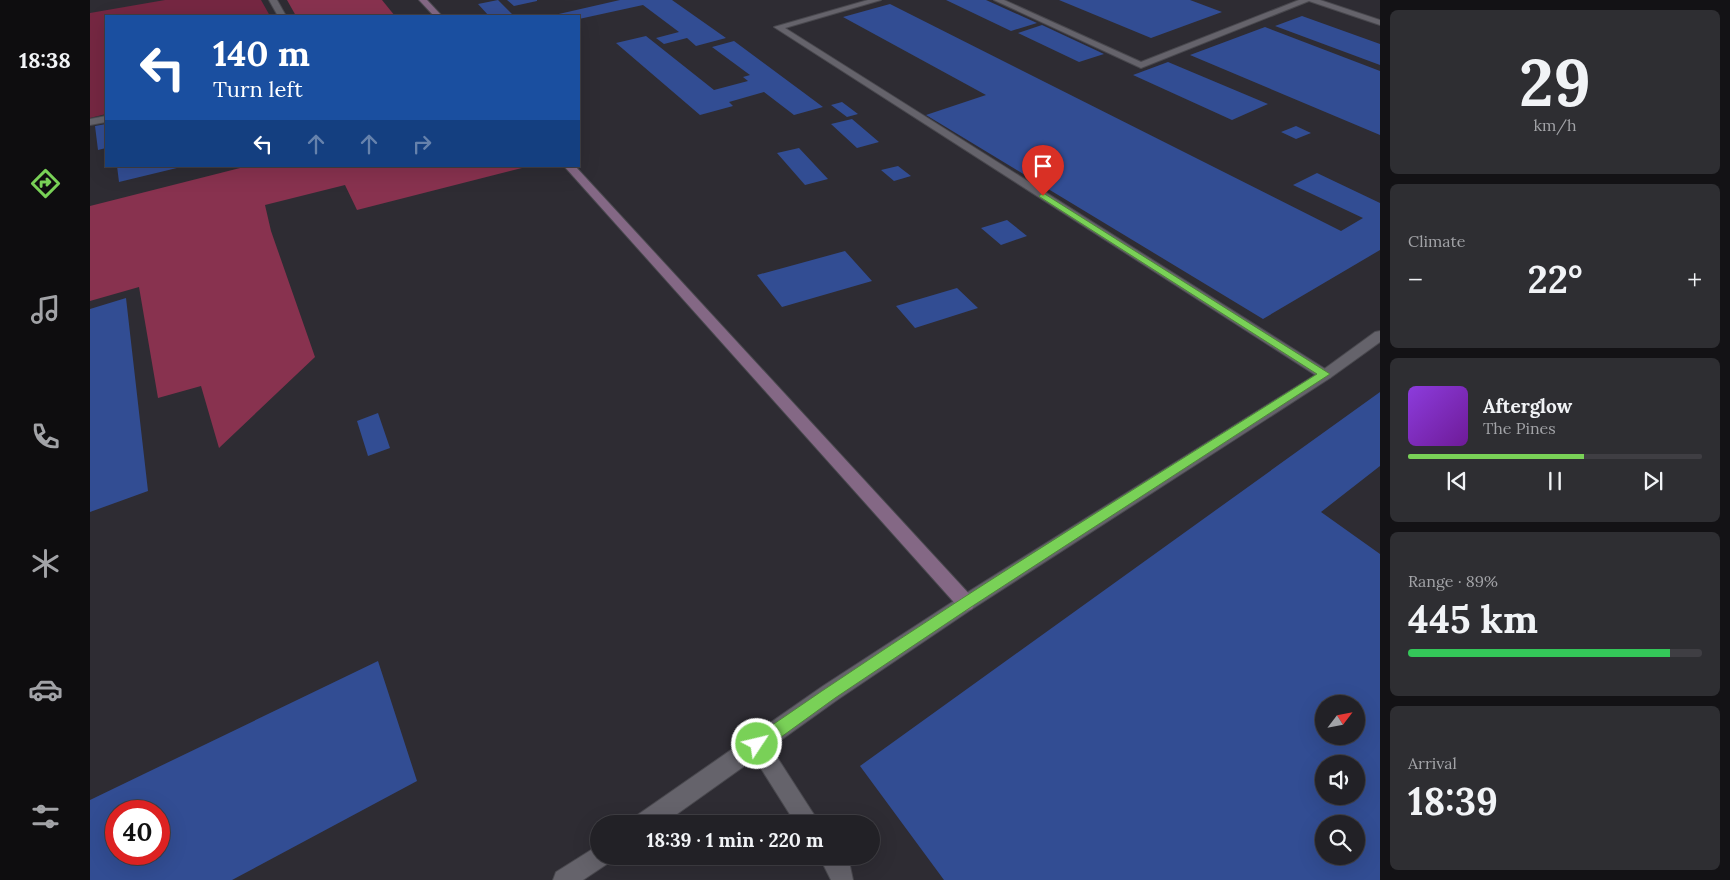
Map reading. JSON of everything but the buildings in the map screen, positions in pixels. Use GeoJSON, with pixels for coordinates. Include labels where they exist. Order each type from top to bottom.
{"type":"FeatureCollection","features":[{"type":"Feature","properties":{"kind":"main road"},"geometry":{"type":"LineString","coordinates":[[423,0],[437,15]]}},
{"type":"Feature","properties":{"kind":"main road"},"geometry":{"type":"LineString","coordinates":[[570,167],[966,603]]}},
{"type":"Feature","properties":{"kind":"street"},"geometry":{"type":"LineString","coordinates":[[273,0],[281,15]]}},
{"type":"Feature","properties":{"kind":"street"},"geometry":{"type":"LineString","coordinates":[[878,0],[778,27],[1324,374]]}},
{"type":"Feature","properties":{"kind":"street"},"geometry":{"type":"LineString","coordinates":[[998,0],[1141,64],[1306,0]]}},
{"type":"Feature","properties":{"kind":"street"},"geometry":{"type":"LineString","coordinates":[[1312,0],[1380,23]]}},
{"type":"Feature","properties":{"kind":"street"},"geometry":{"type":"LineString","coordinates":[[90,122],[105,119]]}},
{"type":"Feature","properties":{"kind":"street"},"geometry":{"type":"LineString","coordinates":[[657,815],[830,693],[966,603],[1324,374],[1380,334]]}},
{"type":"Feature","properties":{"kind":"street"},"geometry":{"type":"LineString","coordinates":[[757,744],[803,815]]}},
{"type":"Feature","properties":{"kind":"street"},"geometry":{"type":"LineString","coordinates":[[564,880],[590,862]]}},
{"type":"Feature","properties":{"kind":"street"},"geometry":{"type":"LineString","coordinates":[[836,865],[842,874],[842,880]]}},
{"type":"Feature","properties":{"kind":"shaded area"},"geometry":{"type":"Polygon","coordinates":[[[165,0],[261,0],[269,15],[105,15],[105,114],[90,118],[90,13],[165,0]]]}},
{"type":"Feature","properties":{"kind":"shaded area"},"geometry":{"type":"Polygon","coordinates":[[[287,0],[382,0],[394,15],[295,15],[287,0]]]}},
{"type":"Feature","properties":{"kind":"shaded area"},"geometry":{"type":"Polygon","coordinates":[[[244,167],[526,167],[357,210],[345,185],[265,205],[271,231],[315,357],[219,448],[201,386],[158,398],[139,287],[90,301],[90,206],[244,167]]]}},
{"type":"Feature","properties":{"kind":"route"},"geometry":{"type":"LineString","coordinates":[[757,744],[966,603],[1324,374],[1043,196]]}}]}
